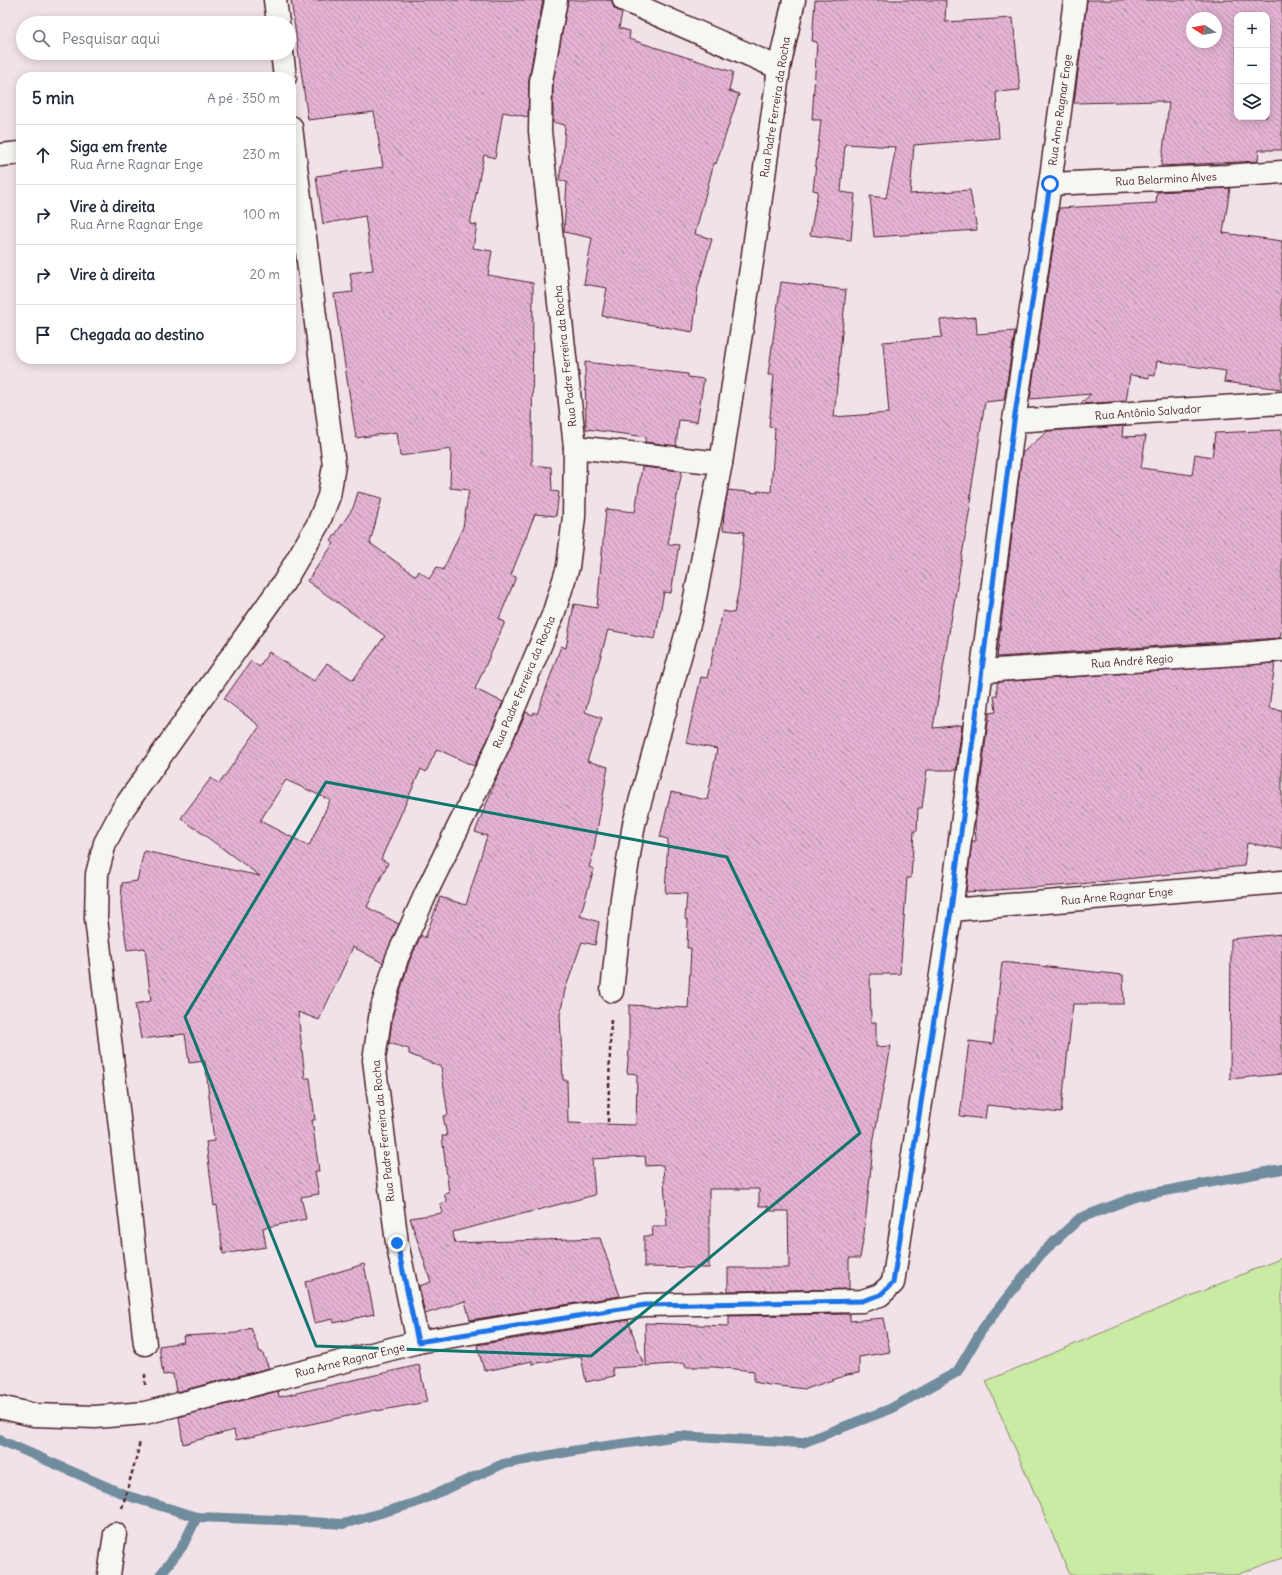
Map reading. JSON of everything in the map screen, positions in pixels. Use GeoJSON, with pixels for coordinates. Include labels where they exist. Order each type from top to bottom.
{"type":"FeatureCollection","features":[{"type":"Feature","properties":{"kind":"street"},"geometry":{"type":"LineString","coordinates":[[275,0],[277,16]]}},
{"type":"Feature","properties":{"kind":"street","name":"Rua Padre Ferreira da Rocha"},"geometry":{"type":"LineString","coordinates":[[418,1342],[397,1243],[374,1060],[381,1011],[397,958],[427,891],[498,746],[553,615],[568,567],[574,517],[575,447],[540,131],[542,82],[556,0]]}},
{"type":"Feature","properties":{"kind":"street"},"geometry":{"type":"LineString","coordinates":[[624,0],[779,68]]}},
{"type":"Feature","properties":{"kind":"street","name":"Rua Padre Ferreira da Rocha"},"geometry":{"type":"LineString","coordinates":[[612,991],[622,898],[634,824],[692,613],[721,463],[752,262],[779,68],[794,0]]}},
{"type":"Feature","properties":{"kind":"street","name":"Rua Arne Ragnar Enge"},"geometry":{"type":"LineString","coordinates":[[0,1407],[34,1415],[95,1417],[144,1412],[418,1342],[645,1305],[862,1301],[880,1295],[893,1283],[951,910],[1014,421],[1050,184],[1075,0]]}},
{"type":"Feature","properties":{"kind":"street"},"geometry":{"type":"LineString","coordinates":[[283,60],[284,72]]}},
{"type":"Feature","properties":{"kind":"street"},"geometry":{"type":"LineString","coordinates":[[0,155],[16,153]]}},
{"type":"Feature","properties":{"kind":"street"},"geometry":{"type":"LineString","coordinates":[[145,1344],[96,918],[97,874],[104,843],[123,809],[284,582],[318,524],[329,496],[334,465],[296,167]]}},
{"type":"Feature","properties":{"kind":"street","name":"Rua Belarmino Alves"},"geometry":{"type":"LineString","coordinates":[[1050,184],[1282,172]]}},
{"type":"Feature","properties":{"kind":"street","name":"Rua Antônio Salvador"},"geometry":{"type":"LineString","coordinates":[[1014,421],[1282,403]]}},
{"type":"Feature","properties":{"kind":"street"},"geometry":{"type":"LineString","coordinates":[[575,447],[721,463]]}},
{"type":"Feature","properties":{"kind":"street","name":"Rua André Regio"},"geometry":{"type":"LineString","coordinates":[[981,671],[1282,650]]}},
{"type":"Feature","properties":{"kind":"street","name":"Rua Arne Ragnar Enge"},"geometry":{"type":"LineString","coordinates":[[951,910],[1282,882]]}},
{"type":"Feature","properties":{"kind":"street"},"geometry":{"type":"LineString","coordinates":[[109,1575],[115,1534]]}},
{"type":"Feature","properties":{"kind":"path"},"geometry":{"type":"LineString","coordinates":[[608,1122],[612,991]]}},
{"type":"Feature","properties":{"kind":"path"},"geometry":{"type":"LineString","coordinates":[[115,1534],[137,1455]]}},
{"type":"Feature","properties":{"kind":"highlighted area"},"geometry":{"type":"Polygon","coordinates":[[[326,782],[727,857],[860,1133],[591,1356],[316,1346],[185,1017],[326,782]]]}},
{"type":"Feature","properties":{"kind":"green space"},"geometry":{"type":"Polygon","coordinates":[[[1282,1258],[1282,1558],[1236,1575],[1070,1575],[986,1381],[1282,1258]]]}},
{"type":"Feature","properties":{"kind":"building"},"geometry":{"type":"Polygon","coordinates":[[[291,0],[543,0],[529,79],[528,117],[503,112],[495,158],[484,155],[470,224],[477,225],[473,248],[492,251],[488,275],[533,283],[532,465],[551,467],[552,491],[559,492],[556,516],[535,514],[511,575],[516,577],[499,619],[505,622],[475,689],[503,702],[487,741],[474,766],[437,749],[426,772],[421,769],[381,859],[388,863],[367,907],[399,924],[383,963],[353,947],[319,1020],[298,1012],[305,1078],[310,1078],[315,1120],[312,1120],[319,1171],[315,1171],[319,1194],[301,1197],[306,1219],[263,1228],[266,1247],[223,1254],[217,1205],[214,1206],[206,1142],[214,1141],[205,1061],[189,1063],[185,1034],[141,1039],[135,1004],[151,1001],[145,948],[127,950],[121,905],[122,883],[137,881],[144,851],[260,876],[181,818],[211,778],[219,784],[260,726],[224,699],[251,661],[259,667],[269,652],[314,681],[327,663],[353,680],[385,636],[307,581],[334,543],[331,541],[353,508],[358,492],[382,498],[370,543],[416,576],[419,571],[429,579],[437,567],[443,570],[463,527],[469,490],[450,488],[451,449],[400,456],[397,432],[356,438],[334,294],[353,292],[350,273],[373,270],[365,216],[323,224],[316,176],[383,167],[374,112],[308,120],[296,35],[296,16],[293,16],[291,0]],[[286,780],[260,821],[309,846],[330,800],[286,780]]]}},
{"type":"Feature","properties":{"kind":"building"},"geometry":{"type":"Polygon","coordinates":[[[568,0],[612,1],[614,8],[622,13],[619,28],[630,31],[629,39],[733,72],[729,91],[739,94],[716,164],[714,163],[695,234],[712,239],[698,287],[693,332],[602,316],[607,288],[584,284],[592,238],[564,232],[567,182],[559,180],[563,156],[565,125],[553,122],[553,82],[568,0]]]}},
{"type":"Feature","properties":{"kind":"building"},"geometry":{"type":"Polygon","coordinates":[[[815,0],[946,0],[945,22],[1013,18],[1020,90],[996,92],[999,138],[914,145],[910,194],[970,190],[977,230],[874,237],[870,196],[886,198],[896,147],[845,144],[841,192],[855,194],[851,240],[810,235],[818,191],[813,190],[821,120],[812,120],[817,42],[812,41],[815,0]]]}},
{"type":"Feature","properties":{"kind":"building"},"geometry":{"type":"Polygon","coordinates":[[[1087,0],[1282,0],[1282,150],[1259,150],[1258,161],[1161,166],[1169,103],[1162,103],[1162,101],[1074,103],[1087,0]]]}},
{"type":"Feature","properties":{"kind":"building"},"geometry":{"type":"Polygon","coordinates":[[[1230,188],[1223,233],[1282,241],[1282,389],[1224,382],[1226,371],[1157,361],[1155,376],[1149,375],[1149,378],[1130,375],[1126,401],[1080,404],[1091,394],[1030,399],[1059,208],[1156,203],[1157,192],[1230,188]]]}},
{"type":"Feature","properties":{"kind":"building"},"geometry":{"type":"Polygon","coordinates":[[[781,282],[846,290],[834,417],[889,413],[883,342],[942,337],[940,320],[976,317],[977,334],[1015,331],[1004,400],[985,402],[970,498],[972,496],[933,728],[962,725],[956,770],[927,770],[922,808],[918,808],[917,831],[914,831],[911,878],[907,878],[900,974],[870,974],[871,1022],[876,1022],[876,1047],[891,1046],[874,1138],[860,1258],[849,1258],[849,1289],[728,1291],[728,1268],[789,1268],[788,1211],[768,1211],[768,1206],[759,1206],[759,1189],[709,1189],[709,1268],[644,1267],[644,1236],[653,1236],[652,1226],[667,1226],[663,1165],[646,1166],[645,1156],[592,1159],[595,1195],[453,1232],[455,1243],[600,1238],[620,1296],[470,1320],[465,1301],[425,1314],[419,1286],[431,1282],[410,1218],[443,1213],[440,1204],[447,1202],[444,1194],[449,1193],[442,1136],[447,1136],[443,1116],[448,1115],[441,1067],[409,1054],[409,1049],[389,1043],[393,1014],[409,962],[421,935],[425,938],[440,897],[466,905],[487,836],[475,832],[497,777],[526,712],[533,715],[534,712],[537,714],[561,646],[566,648],[574,604],[597,608],[606,509],[635,512],[642,467],[682,471],[668,544],[679,545],[671,593],[664,592],[655,639],[608,630],[585,712],[602,718],[587,761],[608,767],[593,854],[589,867],[594,869],[580,916],[599,922],[595,945],[582,942],[565,990],[560,1015],[563,1080],[567,1080],[568,1123],[636,1125],[637,1074],[627,1073],[629,1049],[629,1005],[688,1008],[691,948],[687,948],[688,920],[685,919],[687,894],[665,893],[668,839],[660,837],[671,792],[707,800],[717,749],[686,743],[701,677],[707,678],[723,611],[734,613],[739,588],[744,532],[723,530],[724,512],[728,490],[758,493],[757,491],[771,492],[775,428],[769,427],[774,375],[768,375],[781,282]]]}},
{"type":"Feature","properties":{"kind":"building"},"geometry":{"type":"Polygon","coordinates":[[[585,362],[688,374],[688,377],[704,379],[697,422],[679,420],[676,446],[645,442],[646,437],[586,429],[585,362]]]}},
{"type":"Feature","properties":{"kind":"building"},"geometry":{"type":"Polygon","coordinates":[[[1123,426],[1122,437],[1146,436],[1141,468],[1192,475],[1195,454],[1212,457],[1215,433],[1282,430],[1282,627],[1280,638],[997,657],[1022,453],[1048,431],[1123,426]]]}},
{"type":"Feature","properties":{"kind":"building"},"geometry":{"type":"Polygon","coordinates":[[[1275,663],[1269,708],[1282,710],[1282,849],[1247,843],[1244,866],[1071,885],[966,892],[972,841],[976,841],[975,825],[989,713],[996,712],[994,696],[997,696],[997,682],[1275,663]]]}},
{"type":"Feature","properties":{"kind":"building"},"geometry":{"type":"Polygon","coordinates":[[[1282,934],[1282,1074],[1230,1079],[1231,939],[1282,934]]]}},
{"type":"Feature","properties":{"kind":"building"},"geometry":{"type":"Polygon","coordinates":[[[1002,962],[1123,975],[1124,1004],[1073,1004],[1061,1113],[987,1105],[985,1119],[960,1116],[969,1041],[993,1044],[1002,962]]]}},
{"type":"Feature","properties":{"kind":"building"},"geometry":{"type":"Polygon","coordinates":[[[364,1264],[374,1314],[334,1323],[333,1319],[314,1323],[305,1282],[364,1264]]]}},
{"type":"Feature","properties":{"kind":"building"},"geometry":{"type":"Polygon","coordinates":[[[850,1314],[850,1321],[883,1318],[890,1352],[859,1357],[859,1373],[847,1375],[806,1389],[754,1382],[754,1371],[714,1367],[685,1367],[685,1363],[646,1366],[645,1323],[729,1326],[729,1316],[850,1314]]]}},
{"type":"Feature","properties":{"kind":"building"},"geometry":{"type":"Polygon","coordinates":[[[628,1320],[644,1366],[612,1368],[614,1376],[586,1382],[581,1356],[532,1364],[532,1361],[486,1371],[486,1369],[484,1370],[477,1345],[628,1320]]]}},
{"type":"Feature","properties":{"kind":"building"},"geometry":{"type":"Polygon","coordinates":[[[251,1328],[260,1352],[262,1352],[269,1368],[176,1392],[173,1374],[163,1375],[159,1346],[184,1342],[183,1336],[236,1333],[251,1328]]]}},
{"type":"Feature","properties":{"kind":"building"},"geometry":{"type":"Polygon","coordinates":[[[419,1365],[427,1402],[376,1410],[236,1440],[234,1430],[183,1444],[179,1417],[278,1391],[279,1397],[419,1365]]]}},
{"type":"Feature","properties":{"kind":"waterway"},"geometry":{"type":"LineString","coordinates":[[0,1440],[128,1496],[197,1517],[343,1524],[415,1503],[503,1464],[578,1450],[679,1436],[802,1443],[890,1409],[957,1372],[983,1328],[1042,1253],[1080,1218],[1138,1196],[1282,1169]]}},
{"type":"Feature","properties":{"kind":"waterway"},"geometry":{"type":"LineString","coordinates":[[160,1575],[182,1547],[197,1517]]}},
{"type":"Feature","properties":{"kind":"route"},"geometry":{"type":"LineString","coordinates":[[397,1243],[418,1342],[645,1305],[862,1301],[880,1295],[893,1283],[951,910],[1014,421],[1050,184]]}}]}
